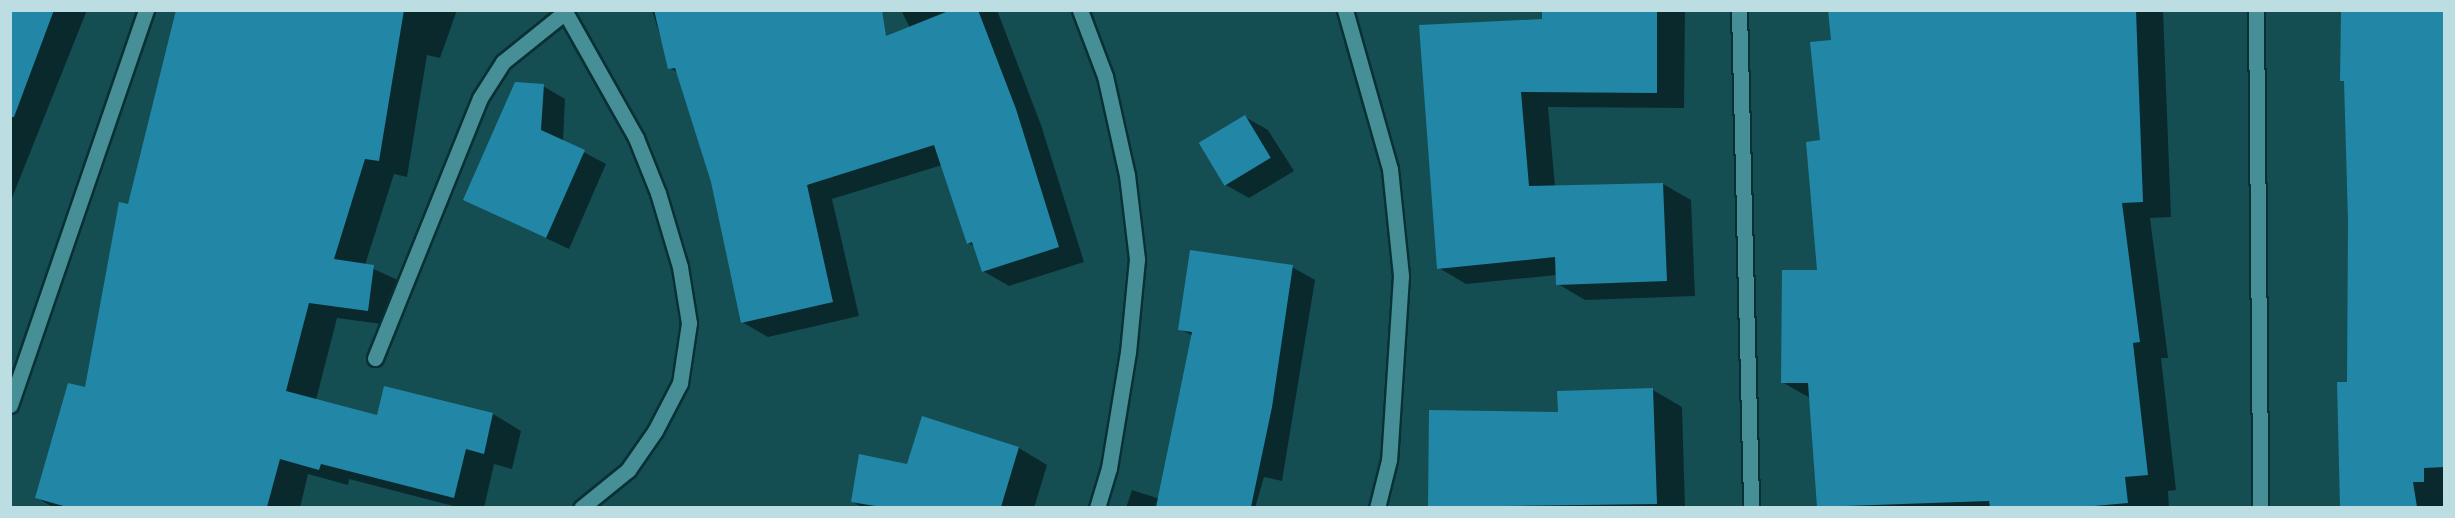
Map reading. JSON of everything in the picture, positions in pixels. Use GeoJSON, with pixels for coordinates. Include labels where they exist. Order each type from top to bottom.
{"type":"FeatureCollection","features":[{"type":"Feature","properties":{"kind":"street"},"geometry":{"type":"LineString","coordinates":[[10,405],[146,10]]}},
{"type":"Feature","properties":{"kind":"street"},"geometry":{"type":"LineString","coordinates":[[1080,10],[1107,87],[1126,175],[1137,260],[1125,375],[1109,468],[1096,507]]}},
{"type":"Feature","properties":{"kind":"street"},"geometry":{"type":"LineString","coordinates":[[1345,10],[1390,169],[1401,276],[1389,460],[1377,507]]}},
{"type":"Feature","properties":{"kind":"street"},"geometry":{"type":"LineString","coordinates":[[1739,10],[1751,507]]}},
{"type":"Feature","properties":{"kind":"street"},"geometry":{"type":"LineString","coordinates":[[2256,10],[2260,507]]}},
{"type":"Feature","properties":{"kind":"street"},"geometry":{"type":"LineString","coordinates":[[375,358],[480,98],[503,62],[564,12],[645,160],[680,267],[689,323],[680,383],[655,431],[628,470],[581,507]]}},
{"type":"Feature","properties":{"kind":"building"},"geometry":{"type":"Polygon","coordinates":[[[10,10],[54,10],[14,117],[10,117],[10,10]]]}},
{"type":"Feature","properties":{"kind":"building"},"geometry":{"type":"Polygon","coordinates":[[[176,10],[404,10],[379,161],[365,159],[334,259],[374,265],[368,311],[309,303],[286,391],[377,415],[384,386],[493,413],[484,454],[466,449],[454,498],[321,464],[319,470],[280,459],[267,507],[67,507],[35,498],[68,383],[85,387],[119,202],[128,204],[176,10]]]}},
{"type":"Feature","properties":{"kind":"building"},"geometry":{"type":"Polygon","coordinates":[[[654,10],[882,10],[886,36],[951,10],[978,10],[1016,109],[1059,247],[982,272],[972,242],[967,244],[934,145],[807,185],[833,302],[741,323],[711,182],[675,68],[668,69],[654,10]]]}},
{"type":"Feature","properties":{"kind":"building"},"geometry":{"type":"Polygon","coordinates":[[[1542,10],[1657,10],[1657,93],[1521,92],[1529,186],[1663,183],[1667,281],[1556,285],[1555,257],[1437,269],[1419,25],[1542,19],[1542,10]]]}},
{"type":"Feature","properties":{"kind":"building"},"geometry":{"type":"Polygon","coordinates":[[[1828,10],[2136,10],[2143,202],[2122,203],[2140,342],[2133,343],[2148,475],[2125,477],[2128,503],[2083,507],[1990,507],[1989,501],[1817,507],[1808,383],[1781,383],[1782,270],[1817,270],[1806,142],[1820,140],[1810,42],[1831,40],[1828,10]]]}},
{"type":"Feature","properties":{"kind":"building"},"geometry":{"type":"Polygon","coordinates":[[[2341,10],[2445,10],[2445,467],[2424,468],[2424,482],[2413,482],[2417,507],[2340,507],[2337,382],[2347,382],[2348,221],[2344,81],[2340,81],[2341,10]]]}},
{"type":"Feature","properties":{"kind":"building"},"geometry":{"type":"Polygon","coordinates":[[[515,82],[544,84],[541,130],[585,150],[546,238],[463,200],[515,82]]]}},
{"type":"Feature","properties":{"kind":"building"},"geometry":{"type":"Polygon","coordinates":[[[1245,115],[1271,158],[1224,186],[1199,143],[1245,115]]]}},
{"type":"Feature","properties":{"kind":"building"},"geometry":{"type":"Polygon","coordinates":[[[1190,250],[1293,265],[1272,407],[1251,507],[1156,507],[1192,332],[1178,330],[1190,250]]]}},
{"type":"Feature","properties":{"kind":"building"},"geometry":{"type":"Polygon","coordinates":[[[1653,388],[1657,504],[1428,507],[1429,410],[1558,412],[1557,391],[1653,388]]]}},
{"type":"Feature","properties":{"kind":"building"},"geometry":{"type":"Polygon","coordinates":[[[922,416],[1019,447],[1001,507],[881,507],[851,502],[859,454],[907,464],[922,416]]]}}]}
